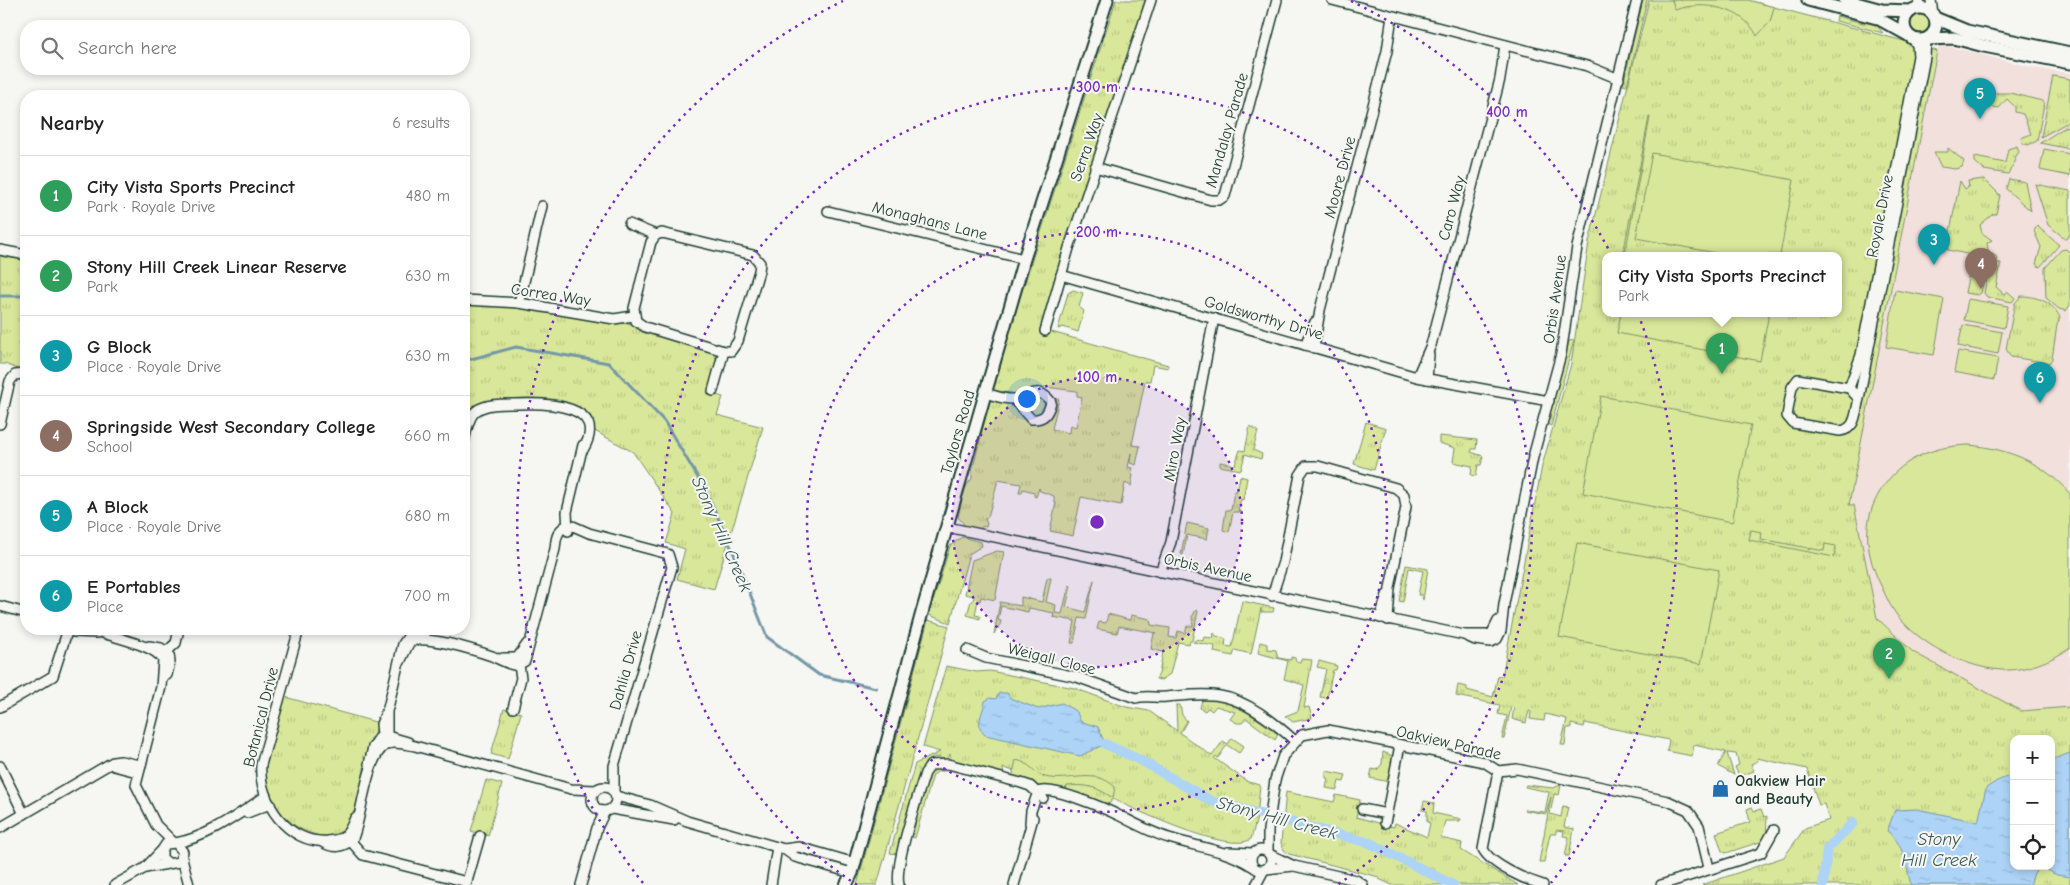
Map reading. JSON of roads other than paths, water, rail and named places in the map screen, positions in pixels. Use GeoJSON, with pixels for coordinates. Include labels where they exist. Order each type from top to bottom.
{"type":"FeatureCollection","features":[{"type":"Feature","properties":{"kind":"street","name":"Taylors Road"},"geometry":{"type":"LineString","coordinates":[[851,876],[946,527],[1024,259],[1107,0]]}},
{"type":"Feature","properties":{"kind":"street","name":"Serra Way"},"geometry":{"type":"LineString","coordinates":[[1061,275],[1151,0]]}},
{"type":"Feature","properties":{"kind":"street","name":"Mandalay Parade"},"geometry":{"type":"LineString","coordinates":[[1095,167],[1212,200],[1219,200],[1225,196],[1277,0]]}},
{"type":"Feature","properties":{"kind":"street"},"geometry":{"type":"LineString","coordinates":[[1332,0],[1620,74]]}},
{"type":"Feature","properties":{"kind":"street","name":"Orbis Avenue"},"geometry":{"type":"LineString","coordinates":[[946,527],[1464,635],[1486,642],[1497,639],[1503,621],[1504,604],[1533,457],[1565,334],[1577,247],[1637,0]]}},
{"type":"Feature","properties":{"kind":"street"},"geometry":{"type":"LineString","coordinates":[[1808,0],[1877,18],[1910,36],[1927,39],[1954,38],[1984,46],[2070,63]]}},
{"type":"Feature","properties":{"kind":"street"},"geometry":{"type":"LineString","coordinates":[[1846,0],[1882,10],[1915,7],[1925,9],[1934,16],[1967,31],[2070,53]]}},
{"type":"Feature","properties":{"kind":"street"},"geometry":{"type":"LineString","coordinates":[[1927,39],[1936,28],[1931,0]]}},
{"type":"Feature","properties":{"kind":"street"},"geometry":{"type":"LineString","coordinates":[[1910,36],[1905,30],[1905,20],[1915,7]]}},
{"type":"Feature","properties":{"kind":"street","name":"Moore Drive"},"geometry":{"type":"LineString","coordinates":[[1310,346],[1396,17]]}},
{"type":"Feature","properties":{"kind":"street","name":"Royale Drive"},"geometry":{"type":"LineString","coordinates":[[1910,36],[1917,45],[1918,56],[1861,355],[1849,388],[1798,379],[1792,386],[1786,416],[1793,423],[1834,431],[1846,430],[1854,423],[1927,39]]}},
{"type":"Feature","properties":{"kind":"street","name":"Caro Way"},"geometry":{"type":"LineString","coordinates":[[1417,377],[1430,345],[1509,46]]}},
{"type":"Feature","properties":{"kind":"street"},"geometry":{"type":"LineString","coordinates":[[519,303],[542,206]]}},
{"type":"Feature","properties":{"kind":"street","name":"Monaghans Lane"},"geometry":{"type":"LineString","coordinates":[[828,211],[1024,259]]}},
{"type":"Feature","properties":{"kind":"street"},"geometry":{"type":"LineString","coordinates":[[629,224],[656,234],[668,234],[747,254],[753,256],[760,263],[738,341],[730,351],[724,351],[639,324],[633,316],[651,242],[656,234]]}},
{"type":"Feature","properties":{"kind":"street"},"geometry":{"type":"LineString","coordinates":[[0,250],[20,254]]}},
{"type":"Feature","properties":{"kind":"street"},"geometry":{"type":"LineString","coordinates":[[1045,331],[1061,275]]}},
{"type":"Feature","properties":{"kind":"street","name":"Goldsworthy Drive"},"geometry":{"type":"LineString","coordinates":[[1061,275],[1417,377],[1548,405]]}},
{"type":"Feature","properties":{"kind":"street","name":"Correa Way"},"geometry":{"type":"LineString","coordinates":[[470,300],[519,303],[614,319],[633,316]]}},
{"type":"Feature","properties":{"kind":"street","name":"Miro Way"},"geometry":{"type":"LineString","coordinates":[[1165,573],[1206,362],[1218,320]]}},
{"type":"Feature","properties":{"kind":"street","name":"Caro Way"},"geometry":{"type":"LineString","coordinates":[[1427,379],[1430,345]]}},
{"type":"Feature","properties":{"kind":"street"},"geometry":{"type":"LineString","coordinates":[[713,391],[724,351]]}},
{"type":"Feature","properties":{"kind":"street"},"geometry":{"type":"LineString","coordinates":[[0,424],[12,378],[20,374]]}},
{"type":"Feature","properties":{"kind":"street"},"geometry":{"type":"LineString","coordinates":[[6,402],[16,382],[20,380]]}},
{"type":"Feature","properties":{"kind":"street"},"geometry":{"type":"LineString","coordinates":[[1849,388],[1859,398]]}},
{"type":"Feature","properties":{"kind":"street"},"geometry":{"type":"LineString","coordinates":[[985,393],[1014,400]]}},
{"type":"Feature","properties":{"kind":"street"},"geometry":{"type":"LineString","coordinates":[[470,423],[472,416],[480,409],[525,404],[558,405],[574,411],[586,428],[583,450],[566,512],[568,529],[555,549],[532,634],[518,661],[521,678],[513,708]]}},
{"type":"Feature","properties":{"kind":"street"},"geometry":{"type":"LineString","coordinates":[[1276,596],[1301,472],[1309,465],[1318,466],[1396,488],[1404,495],[1406,508],[1384,619]]}},
{"type":"Feature","properties":{"kind":"street","name":"Dahlia Drive"},"geometry":{"type":"LineString","coordinates":[[568,529],[590,532],[651,550],[664,551],[671,558],[672,567],[614,766],[615,794]]}},
{"type":"Feature","properties":{"kind":"street"},"geometry":{"type":"LineString","coordinates":[[0,606],[20,611]]}},
{"type":"Feature","properties":{"kind":"street"},"geometry":{"type":"LineString","coordinates":[[0,707],[53,676],[64,635]]}},
{"type":"Feature","properties":{"kind":"street"},"geometry":{"type":"LineString","coordinates":[[105,635],[165,653]]}},
{"type":"Feature","properties":{"kind":"street"},"geometry":{"type":"LineString","coordinates":[[176,635],[165,653],[161,687],[138,768],[137,790],[156,824],[181,848],[188,883]]}},
{"type":"Feature","properties":{"kind":"street","name":"Botanical Drive"},"geometry":{"type":"LineString","coordinates":[[296,635],[260,765],[262,785],[268,800],[288,828],[322,842],[349,839]]}},
{"type":"Feature","properties":{"kind":"street"},"geometry":{"type":"LineString","coordinates":[[386,739],[381,724],[388,708],[400,662],[409,643],[419,635]]}},
{"type":"Feature","properties":{"kind":"street"},"geometry":{"type":"LineString","coordinates":[[425,635],[443,643],[518,661]]}},
{"type":"Feature","properties":{"kind":"street","name":"Weigall Close"},"geometry":{"type":"LineString","coordinates":[[968,650],[986,658],[1077,677],[1136,698],[1141,696],[1152,698],[1195,695],[1220,696],[1240,703],[1266,718],[1295,741]]}},
{"type":"Feature","properties":{"kind":"street","name":"Oakview Parade"},"geometry":{"type":"LineString","coordinates":[[1295,741],[1311,732],[1328,730],[1484,762],[1498,771],[1517,769],[1668,801],[1688,810],[1699,826],[1709,868]]}},
{"type":"Feature","properties":{"kind":"street"},"geometry":{"type":"LineString","coordinates":[[386,739],[571,789],[608,787],[615,794],[650,806],[687,822]]}},
{"type":"Feature","properties":{"kind":"street"},"geometry":{"type":"LineString","coordinates":[[386,739],[368,776],[349,839],[363,855],[467,883],[480,836]]}},
{"type":"Feature","properties":{"kind":"street"},"geometry":{"type":"LineString","coordinates":[[1255,885],[1270,864],[1268,830],[1273,790],[1283,756],[1295,741]]}},
{"type":"Feature","properties":{"kind":"street"},"geometry":{"type":"LineString","coordinates":[[1362,809],[1386,819],[1400,745]]}},
{"type":"Feature","properties":{"kind":"street"},"geometry":{"type":"LineString","coordinates":[[898,885],[899,865],[925,772],[930,764],[948,764],[1026,784],[1041,795]]}},
{"type":"Feature","properties":{"kind":"street"},"geometry":{"type":"LineString","coordinates":[[0,766],[27,813]]}},
{"type":"Feature","properties":{"kind":"street","name":"Dahlia Drive"},"geometry":{"type":"LineString","coordinates":[[599,788],[614,766]]}},
{"type":"Feature","properties":{"kind":"street"},"geometry":{"type":"LineString","coordinates":[[0,828],[107,767],[138,768]]}},
{"type":"Feature","properties":{"kind":"street"},"geometry":{"type":"LineString","coordinates":[[1498,771],[1483,849],[1486,856],[1528,880],[1543,885]]}},
{"type":"Feature","properties":{"kind":"street"},"geometry":{"type":"LineString","coordinates":[[597,828],[594,805],[599,788]]}},
{"type":"Feature","properties":{"kind":"street"},"geometry":{"type":"LineString","coordinates":[[571,789],[594,805],[608,810],[687,822],[781,848],[799,847],[851,876]]}},
{"type":"Feature","properties":{"kind":"street"},"geometry":{"type":"LineString","coordinates":[[1014,885],[1030,823],[1031,811],[1041,795],[1050,790],[1102,807],[1170,838],[1225,852],[1253,867],[1265,869],[1294,866]]}},
{"type":"Feature","properties":{"kind":"street"},"geometry":{"type":"LineString","coordinates":[[581,885],[597,828],[608,810],[616,803],[615,794]]}},
{"type":"Feature","properties":{"kind":"street"},"geometry":{"type":"LineString","coordinates":[[145,868],[177,863],[197,839],[268,800]]}},
{"type":"Feature","properties":{"kind":"street"},"geometry":{"type":"LineString","coordinates":[[156,824],[162,858],[188,883]]}},
{"type":"Feature","properties":{"kind":"street"},"geometry":{"type":"LineString","coordinates":[[1255,885],[1250,859],[1268,830]]}},
{"type":"Feature","properties":{"kind":"street"},"geometry":{"type":"LineString","coordinates":[[1661,885],[1709,868],[1761,853],[1774,830]]}},
{"type":"Feature","properties":{"kind":"street"},"geometry":{"type":"LineString","coordinates":[[115,885],[145,868],[166,844],[197,839]]}},
{"type":"Feature","properties":{"kind":"street"},"geometry":{"type":"LineString","coordinates":[[771,885],[781,848]]}},
{"type":"Feature","properties":{"kind":"street"},"geometry":{"type":"LineString","coordinates":[[1225,852],[1254,852],[1262,850],[1294,866],[1341,879],[1354,885]]}},
{"type":"Feature","properties":{"kind":"street"},"geometry":{"type":"LineString","coordinates":[[1341,879],[1356,880],[1363,885]]}},
{"type":"Feature","properties":{"kind":"water"},"geometry":{"type":"Polygon","coordinates":[[[999,693],[1007,693],[1010,698],[1038,709],[1062,703],[1077,712],[1080,721],[1098,727],[1105,744],[1080,756],[985,735],[980,727],[980,719],[985,701],[990,698],[996,699],[999,693]]]}},
{"type":"Feature","properties":{"kind":"water","name":"Stony Hill Creek"},"geometry":{"type":"Polygon","coordinates":[[[2070,753],[2070,877],[2057,875],[2046,870],[2055,870],[2055,759],[2070,753]]]}},
{"type":"Feature","properties":{"kind":"water","name":"Stony Hill Creek"},"geometry":{"type":"Polygon","coordinates":[[[2010,776],[2010,870],[2037,870],[2030,885],[1911,885],[1901,848],[1887,831],[1895,810],[1917,809],[1978,822],[1986,788],[2010,776]]]}},
{"type":"Feature","properties":{"kind":"waterway","name":"Stony Hill Creek"},"geometry":{"type":"LineString","coordinates":[[0,296],[20,296]]}},
{"type":"Feature","properties":{"kind":"waterway","name":"Stony Hill Creek"},"geometry":{"type":"LineString","coordinates":[[470,359],[516,347],[609,363],[664,421],[706,491],[738,563],[767,637],[819,675],[876,688]]}},
{"type":"Feature","properties":{"kind":"waterway","name":"Stony Hill Creek"},"geometry":{"type":"LineString","coordinates":[[1105,744],[1140,760],[1211,801],[1370,843],[1453,885]]}},
{"type":"Feature","properties":{"kind":"waterway","name":"Stony Hill Creek"},"geometry":{"type":"LineString","coordinates":[[1823,885],[1827,849],[1853,823]]}},
{"type":"Feature","properties":{"kind":"place","name":"A Block"},"geometry":{"type":"Point","coordinates":[1980,119]}},
{"type":"Feature","properties":{"kind":"place","name":"G Block"},"geometry":{"type":"Point","coordinates":[1934,265]}},
{"type":"Feature","properties":{"kind":"place","name":"Springside West Secondary College"},"geometry":{"type":"Point","coordinates":[1981,289]}},
{"type":"Feature","properties":{"kind":"place","name":"City Vista Sports Precinct"},"geometry":{"type":"Point","coordinates":[1722,374]}},
{"type":"Feature","properties":{"kind":"place","name":"E Portables"},"geometry":{"type":"Point","coordinates":[2040,403]}},
{"type":"Feature","properties":{"kind":"place","name":"Stony Hill Creek Linear Reserve"},"geometry":{"type":"Point","coordinates":[1889,679]}},
{"type":"Feature","properties":{"kind":"place","name":"Oakview Hair and Beauty"},"geometry":{"type":"Point","coordinates":[1721,789]}}]}
